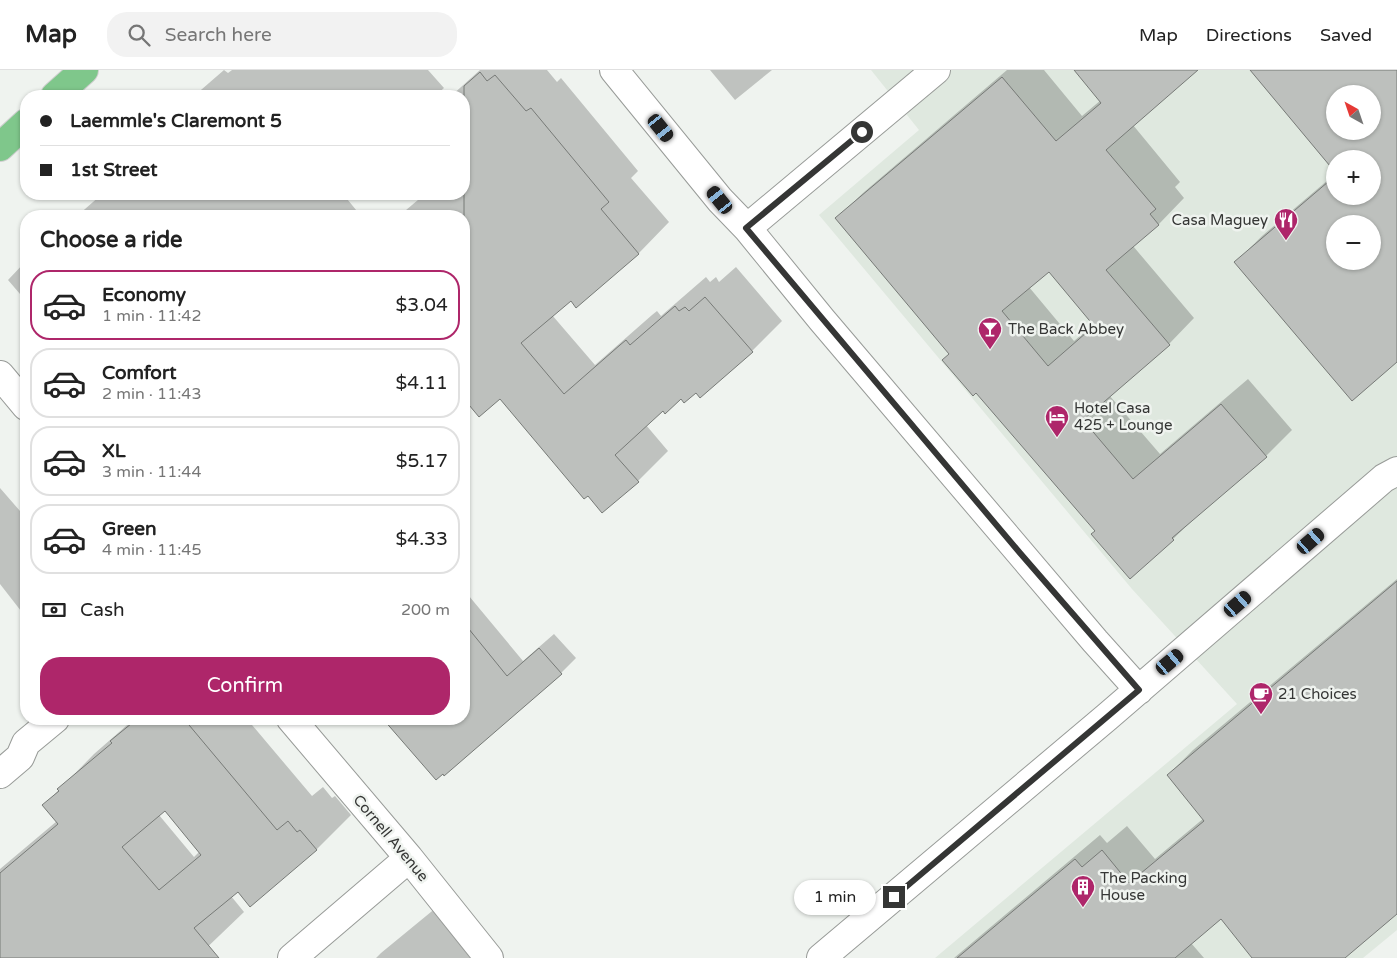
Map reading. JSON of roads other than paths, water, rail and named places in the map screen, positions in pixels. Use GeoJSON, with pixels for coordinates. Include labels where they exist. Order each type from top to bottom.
{"type":"FeatureCollection","features":[{"type":"Feature","properties":{"kind":"main road"},"geometry":{"type":"LineString","coordinates":[[62,90],[84,70]]}},
{"type":"Feature","properties":{"kind":"main road"},"geometry":{"type":"LineString","coordinates":[[0,147],[20,129]]}},
{"type":"Feature","properties":{"kind":"street"},"geometry":{"type":"LineString","coordinates":[[614,70],[720,200],[746,228],[1094,641],[1139,690]]}},
{"type":"Feature","properties":{"kind":"street"},"geometry":{"type":"LineString","coordinates":[[746,228],[936,70]]}},
{"type":"Feature","properties":{"kind":"street"},"geometry":{"type":"LineString","coordinates":[[0,375],[20,399]]}},
{"type":"Feature","properties":{"kind":"street"},"geometry":{"type":"LineString","coordinates":[[821,958],[1139,690],[1393,469]]}},
{"type":"Feature","properties":{"kind":"street"},"geometry":{"type":"LineString","coordinates":[[0,774],[20,757],[26,743],[48,725]]}},
{"type":"Feature","properties":{"kind":"street","name":"Cornell Avenue"},"geometry":{"type":"LineString","coordinates":[[296,725],[409,858],[489,958]]}},
{"type":"Feature","properties":{"kind":"street"},"geometry":{"type":"LineString","coordinates":[[292,958],[409,858]]}},
{"type":"Feature","properties":{"kind":"place","name":"Casa Maguey"},"geometry":{"type":"Point","coordinates":[1286,241]}},
{"type":"Feature","properties":{"kind":"place","name":"The Back Abbey"},"geometry":{"type":"Point","coordinates":[990,350]}},
{"type":"Feature","properties":{"kind":"place","name":"Hotel Casa 425 + Lounge"},"geometry":{"type":"Point","coordinates":[1057,438]}},
{"type":"Feature","properties":{"kind":"place","name":"21 Choices"},"geometry":{"type":"Point","coordinates":[1261,715]}},
{"type":"Feature","properties":{"kind":"place","name":"The Packing House"},"geometry":{"type":"Point","coordinates":[1083,908]}}]}
